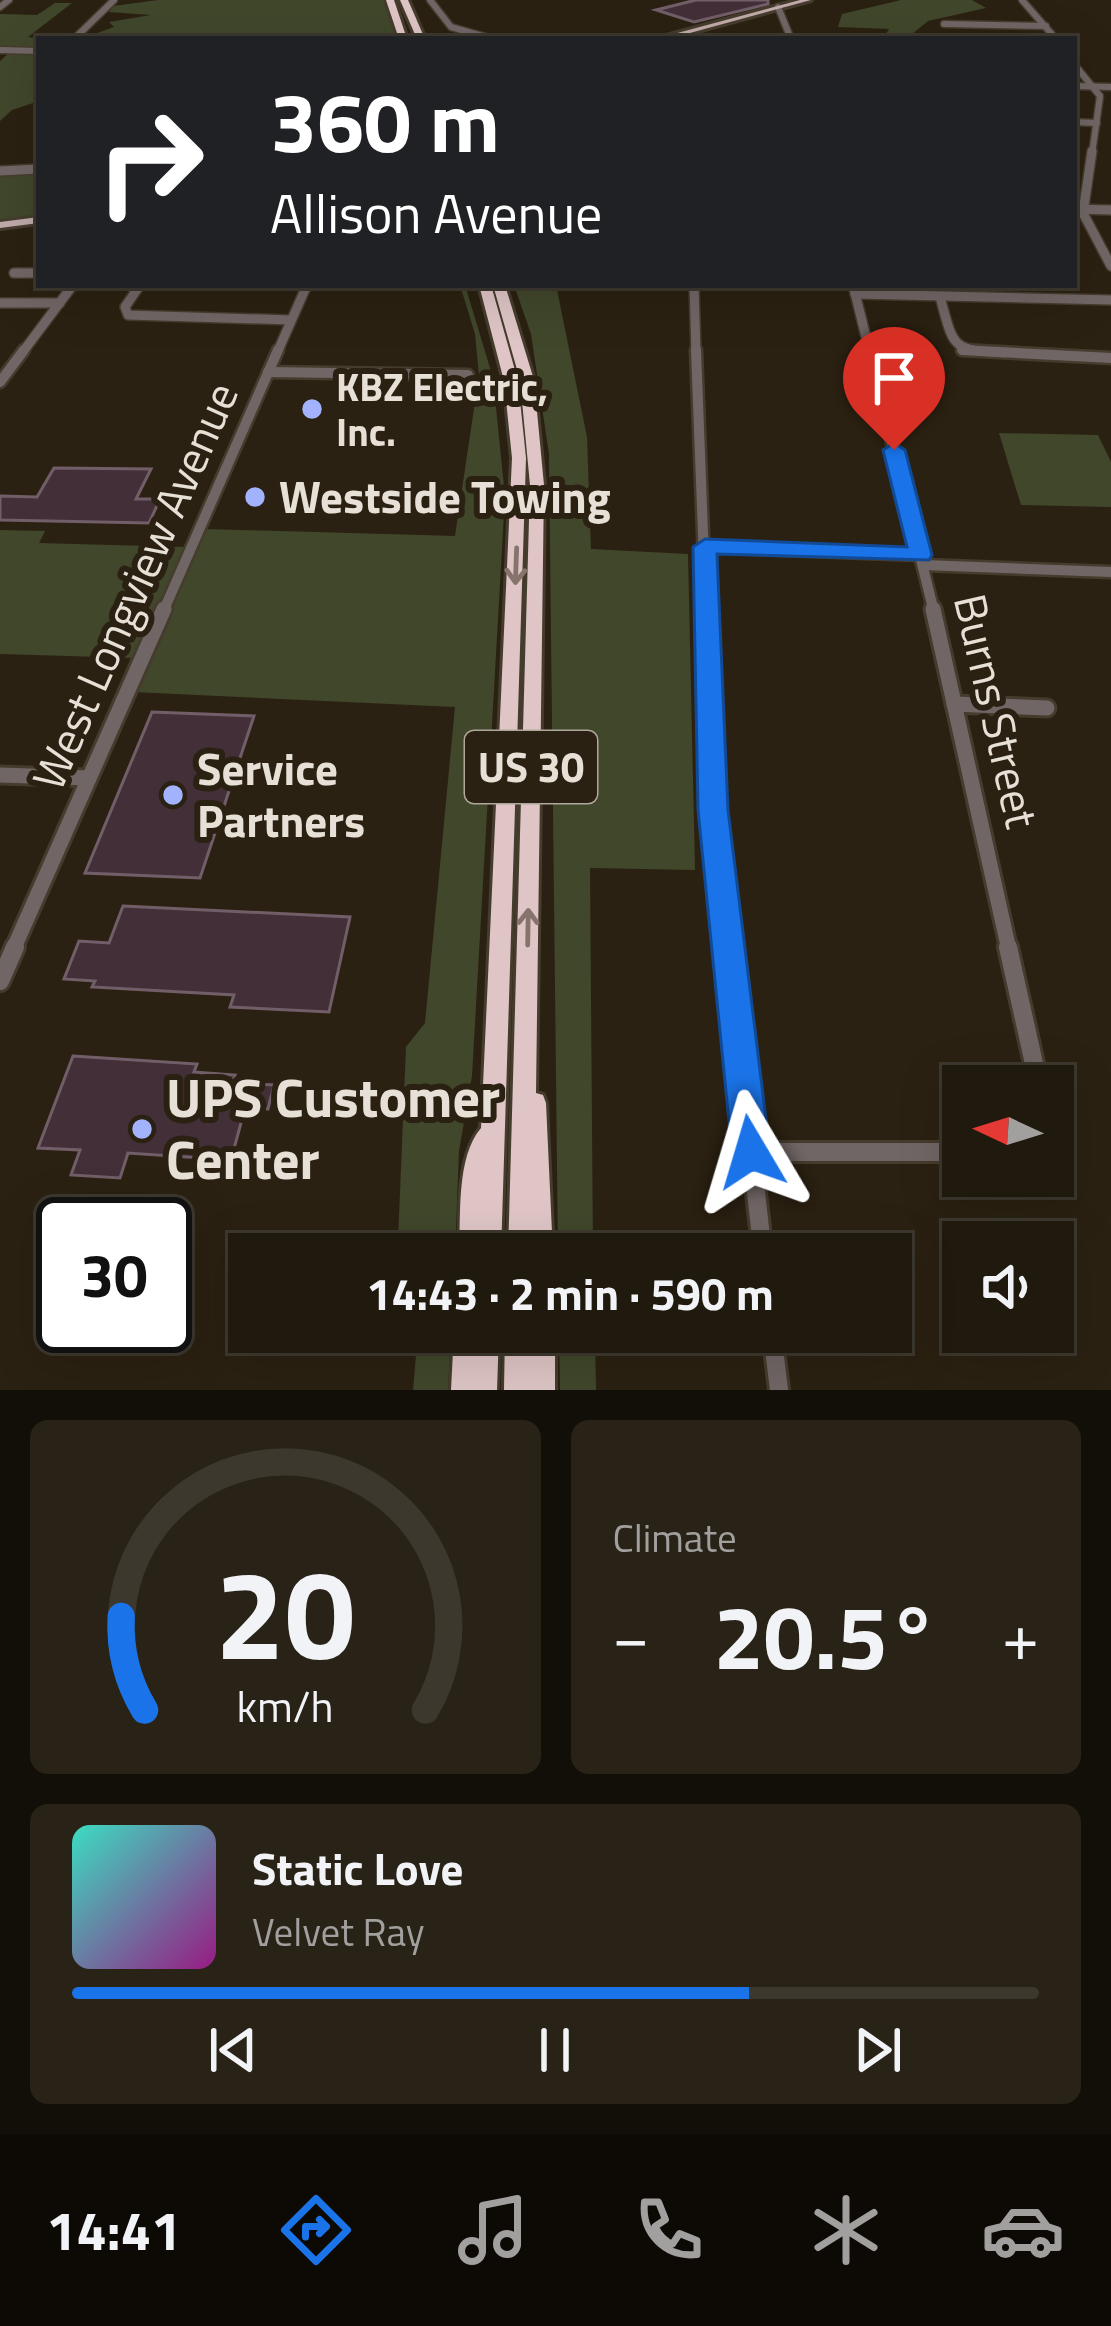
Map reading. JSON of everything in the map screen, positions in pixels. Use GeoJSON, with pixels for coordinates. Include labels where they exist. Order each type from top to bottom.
{"type":"FeatureCollection","features":[{"type":"Feature","properties":{"kind":"highway"},"geometry":{"type":"LineString","coordinates":[[390,0],[402,36]]}},
{"type":"Feature","properties":{"kind":"highway"},"geometry":{"type":"LineString","coordinates":[[402,0],[416,36]]}},
{"type":"Feature","properties":{"kind":"highway"},"geometry":{"type":"LineString","coordinates":[[474,288],[494,348],[519,458]]}},
{"type":"Feature","properties":{"kind":"highway","name":"US 30"},"geometry":{"type":"LineString","coordinates":[[485,288],[508,368],[519,458],[489,1233]]}},
{"type":"Feature","properties":{"kind":"highway","name":"US 30"},"geometry":{"type":"LineString","coordinates":[[504,288],[532,406],[537,484],[520,1233]]}},
{"type":"Feature","properties":{"kind":"highway"},"geometry":{"type":"LineString","coordinates":[[526,1000],[540,1167],[540,1233]]}},
{"type":"Feature","properties":{"kind":"highway"},"geometry":{"type":"LineString","coordinates":[[473,1233],[477,1169],[494,1109]]}},
{"type":"Feature","properties":{"kind":"highway"},"geometry":{"type":"LineString","coordinates":[[465,1390],[467,1353]]}},
{"type":"Feature","properties":{"kind":"highway"},"geometry":{"type":"LineString","coordinates":[[483,1390],[484,1353]]}},
{"type":"Feature","properties":{"kind":"highway"},"geometry":{"type":"LineString","coordinates":[[518,1390],[519,1353]]}},
{"type":"Feature","properties":{"kind":"highway"},"geometry":{"type":"LineString","coordinates":[[541,1353],[541,1390]]}},
{"type":"Feature","properties":{"kind":"main road"},"geometry":{"type":"LineString","coordinates":[[681,36],[808,0]]}},
{"type":"Feature","properties":{"kind":"main road"},"geometry":{"type":"LineString","coordinates":[[0,225],[36,220]]}},
{"type":"Feature","properties":{"kind":"street"},"geometry":{"type":"LineString","coordinates":[[0,7],[9,0]]}},
{"type":"Feature","properties":{"kind":"street"},"geometry":{"type":"LineString","coordinates":[[77,36],[114,0]]}},
{"type":"Feature","properties":{"kind":"street"},"geometry":{"type":"LineString","coordinates":[[430,0],[451,27],[482,36]]}},
{"type":"Feature","properties":{"kind":"street"},"geometry":{"type":"LineString","coordinates":[[1022,0],[1053,36]]}},
{"type":"Feature","properties":{"kind":"street"},"geometry":{"type":"LineString","coordinates":[[778,7],[789,36]]}},
{"type":"Feature","properties":{"kind":"street"},"geometry":{"type":"LineString","coordinates":[[944,25],[1046,26]]}},
{"type":"Feature","properties":{"kind":"street"},"geometry":{"type":"LineString","coordinates":[[0,50],[36,51]]}},
{"type":"Feature","properties":{"kind":"street"},"geometry":{"type":"LineString","coordinates":[[1077,68],[1100,96],[1078,209],[1111,266]]}},
{"type":"Feature","properties":{"kind":"street"},"geometry":{"type":"LineString","coordinates":[[1077,86],[1111,87]]}},
{"type":"Feature","properties":{"kind":"street"},"geometry":{"type":"LineString","coordinates":[[1077,122],[1097,122]]}},
{"type":"Feature","properties":{"kind":"street"},"geometry":{"type":"LineString","coordinates":[[0,170],[36,169]]}},
{"type":"Feature","properties":{"kind":"street"},"geometry":{"type":"LineString","coordinates":[[1078,209],[1111,210]]}},
{"type":"Feature","properties":{"kind":"street"},"geometry":{"type":"LineString","coordinates":[[14,273],[36,273]]}},
{"type":"Feature","properties":{"kind":"street"},"geometry":{"type":"LineString","coordinates":[[0,382],[71,288]]}},
{"type":"Feature","properties":{"kind":"street"},"geometry":{"type":"LineString","coordinates":[[139,288],[126,314],[291,320]]}},
{"type":"Feature","properties":{"kind":"street","name":"West Longview Avenue"},"geometry":{"type":"LineString","coordinates":[[0,981],[4,962],[306,288]]}},
{"type":"Feature","properties":{"kind":"street"},"geometry":{"type":"LineString","coordinates":[[694,288],[713,810],[761,1233]]}},
{"type":"Feature","properties":{"kind":"street"},"geometry":{"type":"LineString","coordinates":[[854,290],[1111,300]]}},
{"type":"Feature","properties":{"kind":"street","name":"Burns Street"},"geometry":{"type":"LineString","coordinates":[[854,290],[922,560],[1034,1065]]}},
{"type":"Feature","properties":{"kind":"street"},"geometry":{"type":"LineString","coordinates":[[940,296],[953,343],[963,351],[1111,358]]}},
{"type":"Feature","properties":{"kind":"street"},"geometry":{"type":"LineString","coordinates":[[0,303],[60,303]]}},
{"type":"Feature","properties":{"kind":"street"},"geometry":{"type":"LineString","coordinates":[[268,372],[468,376]]}},
{"type":"Feature","properties":{"kind":"street"},"geometry":{"type":"LineString","coordinates":[[705,547],[1111,572]]}},
{"type":"Feature","properties":{"kind":"street"},"geometry":{"type":"LineString","coordinates":[[954,704],[1047,708]]}},
{"type":"Feature","properties":{"kind":"street"},"geometry":{"type":"LineString","coordinates":[[0,775],[89,778]]}},
{"type":"Feature","properties":{"kind":"street"},"geometry":{"type":"LineString","coordinates":[[751,1152],[942,1152]]}},
{"type":"Feature","properties":{"kind":"street"},"geometry":{"type":"LineString","coordinates":[[775,1353],[779,1390]]}},
{"type":"Feature","properties":{"kind":"green space"},"geometry":{"type":"Polygon","coordinates":[[[158,0],[384,0],[395,36],[89,36],[114,27],[109,22],[151,15],[109,12],[113,6],[158,0]]]}},
{"type":"Feature","properties":{"kind":"green space"},"geometry":{"type":"Polygon","coordinates":[[[901,0],[972,0],[986,8],[928,21],[910,36],[885,36],[889,29],[838,27],[842,14],[901,0]]]}},
{"type":"Feature","properties":{"kind":"green space"},"geometry":{"type":"Polygon","coordinates":[[[55,3],[72,3],[28,37],[36,38],[36,49],[0,49],[0,14],[37,15],[55,3]]]}},
{"type":"Feature","properties":{"kind":"green space"},"geometry":{"type":"Polygon","coordinates":[[[10,52],[36,52],[36,102],[12,110],[0,121],[0,61],[10,52]]]}},
{"type":"Feature","properties":{"kind":"green space"},"geometry":{"type":"Polygon","coordinates":[[[36,170],[36,216],[0,221],[0,172],[36,170]]]}},
{"type":"Feature","properties":{"kind":"green space"},"geometry":{"type":"Polygon","coordinates":[[[461,288],[466,288],[493,378],[505,496],[472,1076],[459,1151],[456,1233],[398,1233],[406,1047],[425,1023],[455,707],[133,692],[205,529],[455,536],[479,375],[475,334],[461,288]]]}},
{"type":"Feature","properties":{"kind":"green space"},"geometry":{"type":"Polygon","coordinates":[[[515,288],[557,288],[587,437],[591,549],[688,554],[695,870],[590,868],[593,1233],[558,1233],[549,454],[531,334],[515,288]]]}},
{"type":"Feature","properties":{"kind":"green space"},"geometry":{"type":"Polygon","coordinates":[[[999,433],[1098,435],[1111,462],[1111,507],[1021,505],[999,433]]]}},
{"type":"Feature","properties":{"kind":"green space"},"geometry":{"type":"Polygon","coordinates":[[[0,530],[45,531],[39,543],[185,547],[135,658],[0,654],[0,530]]]}},
{"type":"Feature","properties":{"kind":"green space"},"geometry":{"type":"Polygon","coordinates":[[[416,1353],[450,1353],[448,1390],[413,1390],[416,1353]]]}},
{"type":"Feature","properties":{"kind":"green space"},"geometry":{"type":"Polygon","coordinates":[[[559,1353],[595,1353],[596,1390],[560,1390],[559,1353]]]}},
{"type":"Feature","properties":{"kind":"building"},"geometry":{"type":"Polygon","coordinates":[[[696,0],[768,0],[768,4],[694,22],[656,10],[696,0]]]}},
{"type":"Feature","properties":{"kind":"building"},"geometry":{"type":"Polygon","coordinates":[[[54,468],[151,469],[136,499],[160,499],[149,523],[0,520],[0,496],[37,497],[54,468]]]}},
{"type":"Feature","properties":{"kind":"building","name":"Service Partners"},"geometry":{"type":"Polygon","coordinates":[[[152,712],[254,716],[200,878],[85,873],[152,712]]]}},
{"type":"Feature","properties":{"kind":"building"},"geometry":{"type":"Polygon","coordinates":[[[123,906],[350,917],[329,1012],[230,1007],[234,995],[92,987],[95,981],[64,979],[79,941],[109,943],[123,906]]]}},
{"type":"Feature","properties":{"kind":"building","name":"UPS Customer Center"},"geometry":{"type":"Polygon","coordinates":[[[73,1056],[197,1064],[194,1072],[235,1075],[232,1083],[274,1085],[268,1109],[245,1108],[231,1160],[128,1153],[120,1178],[71,1175],[80,1150],[38,1148],[73,1056]]]}},
{"type":"Feature","properties":{"kind":"place","name":"KBZ Electric, Inc."},"geometry":{"type":"Point","coordinates":[312,409]}},
{"type":"Feature","properties":{"kind":"place","name":"Westside Towing"},"geometry":{"type":"Point","coordinates":[255,497]}},
{"type":"Feature","properties":{"kind":"place","name":"Service Partners"},"geometry":{"type":"Point","coordinates":[173,795]}},
{"type":"Feature","properties":{"kind":"place","name":"UPS Customer Center"},"geometry":{"type":"Point","coordinates":[142,1129]}},
{"type":"Feature","properties":{"kind":"route"},"geometry":{"type":"LineString","coordinates":[[751,1152],[713,810],[705,547],[920,555],[894,450]]}}]}
